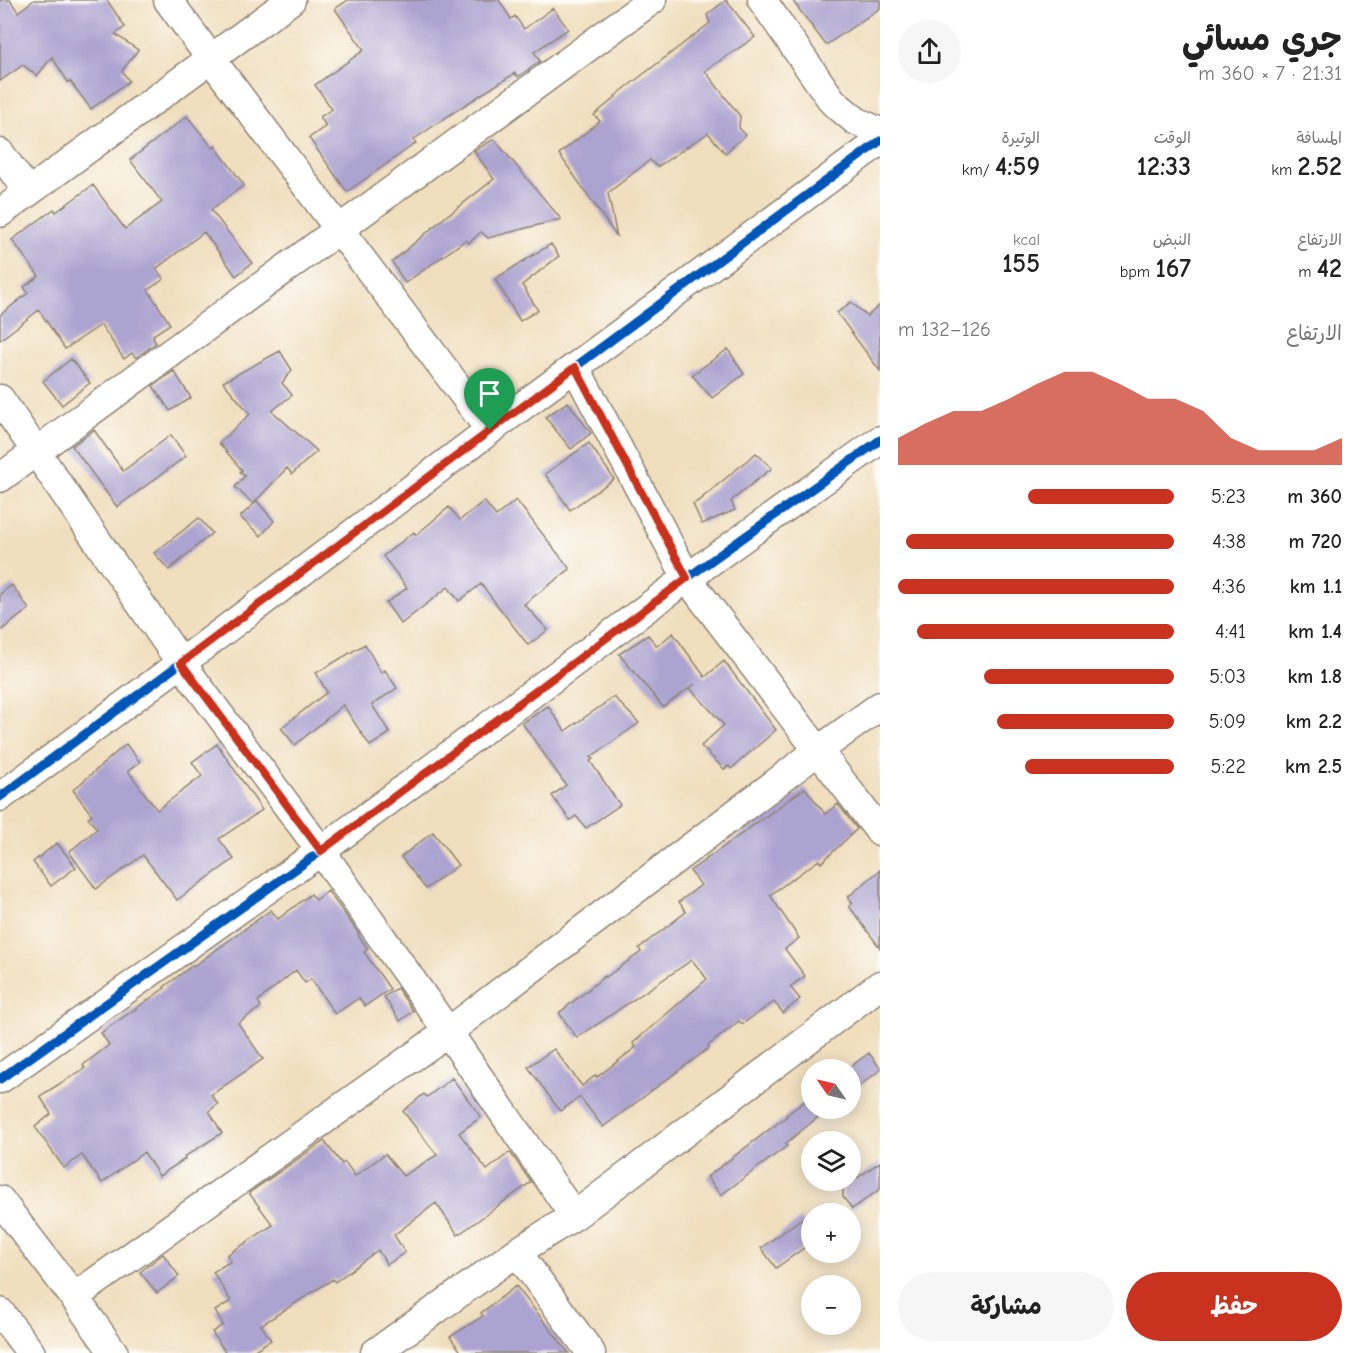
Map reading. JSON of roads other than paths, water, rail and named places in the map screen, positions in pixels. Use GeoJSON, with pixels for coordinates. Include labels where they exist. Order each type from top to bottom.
{"type":"FeatureCollection","features":[{"type":"Feature","properties":{"kind":"street"},"geometry":{"type":"LineString","coordinates":[[168,0],[490,430]]}},
{"type":"Feature","properties":{"kind":"street"},"geometry":{"type":"LineString","coordinates":[[0,213],[291,0]]}},
{"type":"Feature","properties":{"kind":"street"},"geometry":{"type":"LineString","coordinates":[[0,478],[652,0]]}},
{"type":"Feature","properties":{"kind":"street"},"geometry":{"type":"LineString","coordinates":[[762,0],[833,102],[856,121],[880,132]]}},
{"type":"Feature","properties":{"kind":"street"},"geometry":{"type":"LineString","coordinates":[[0,797],[880,141]]}},
{"type":"Feature","properties":{"kind":"street"},"geometry":{"type":"LineString","coordinates":[[0,153],[28,192]]}},
{"type":"Feature","properties":{"kind":"street"},"geometry":{"type":"LineString","coordinates":[[575,367],[687,578],[880,832]]}},
{"type":"Feature","properties":{"kind":"street"},"geometry":{"type":"LineString","coordinates":[[0,399],[181,663],[321,851],[574,1216]]}},
{"type":"Feature","properties":{"kind":"street"},"geometry":{"type":"LineString","coordinates":[[0,1079],[321,851],[687,578],[880,440]]}},
{"type":"Feature","properties":{"kind":"street"},"geometry":{"type":"LineString","coordinates":[[74,1297],[448,1032],[880,706]]}},
{"type":"Feature","properties":{"kind":"street"},"geometry":{"type":"LineString","coordinates":[[375,1353],[517,1252],[574,1216],[877,994]]}},
{"type":"Feature","properties":{"kind":"street"},"geometry":{"type":"LineString","coordinates":[[0,1200],[114,1353]]}},
{"type":"Feature","properties":{"kind":"street"},"geometry":{"type":"LineString","coordinates":[[517,1252],[591,1353]]}},
{"type":"Feature","properties":{"kind":"street"},"geometry":{"type":"LineString","coordinates":[[0,1312],[31,1353]]}}]}
